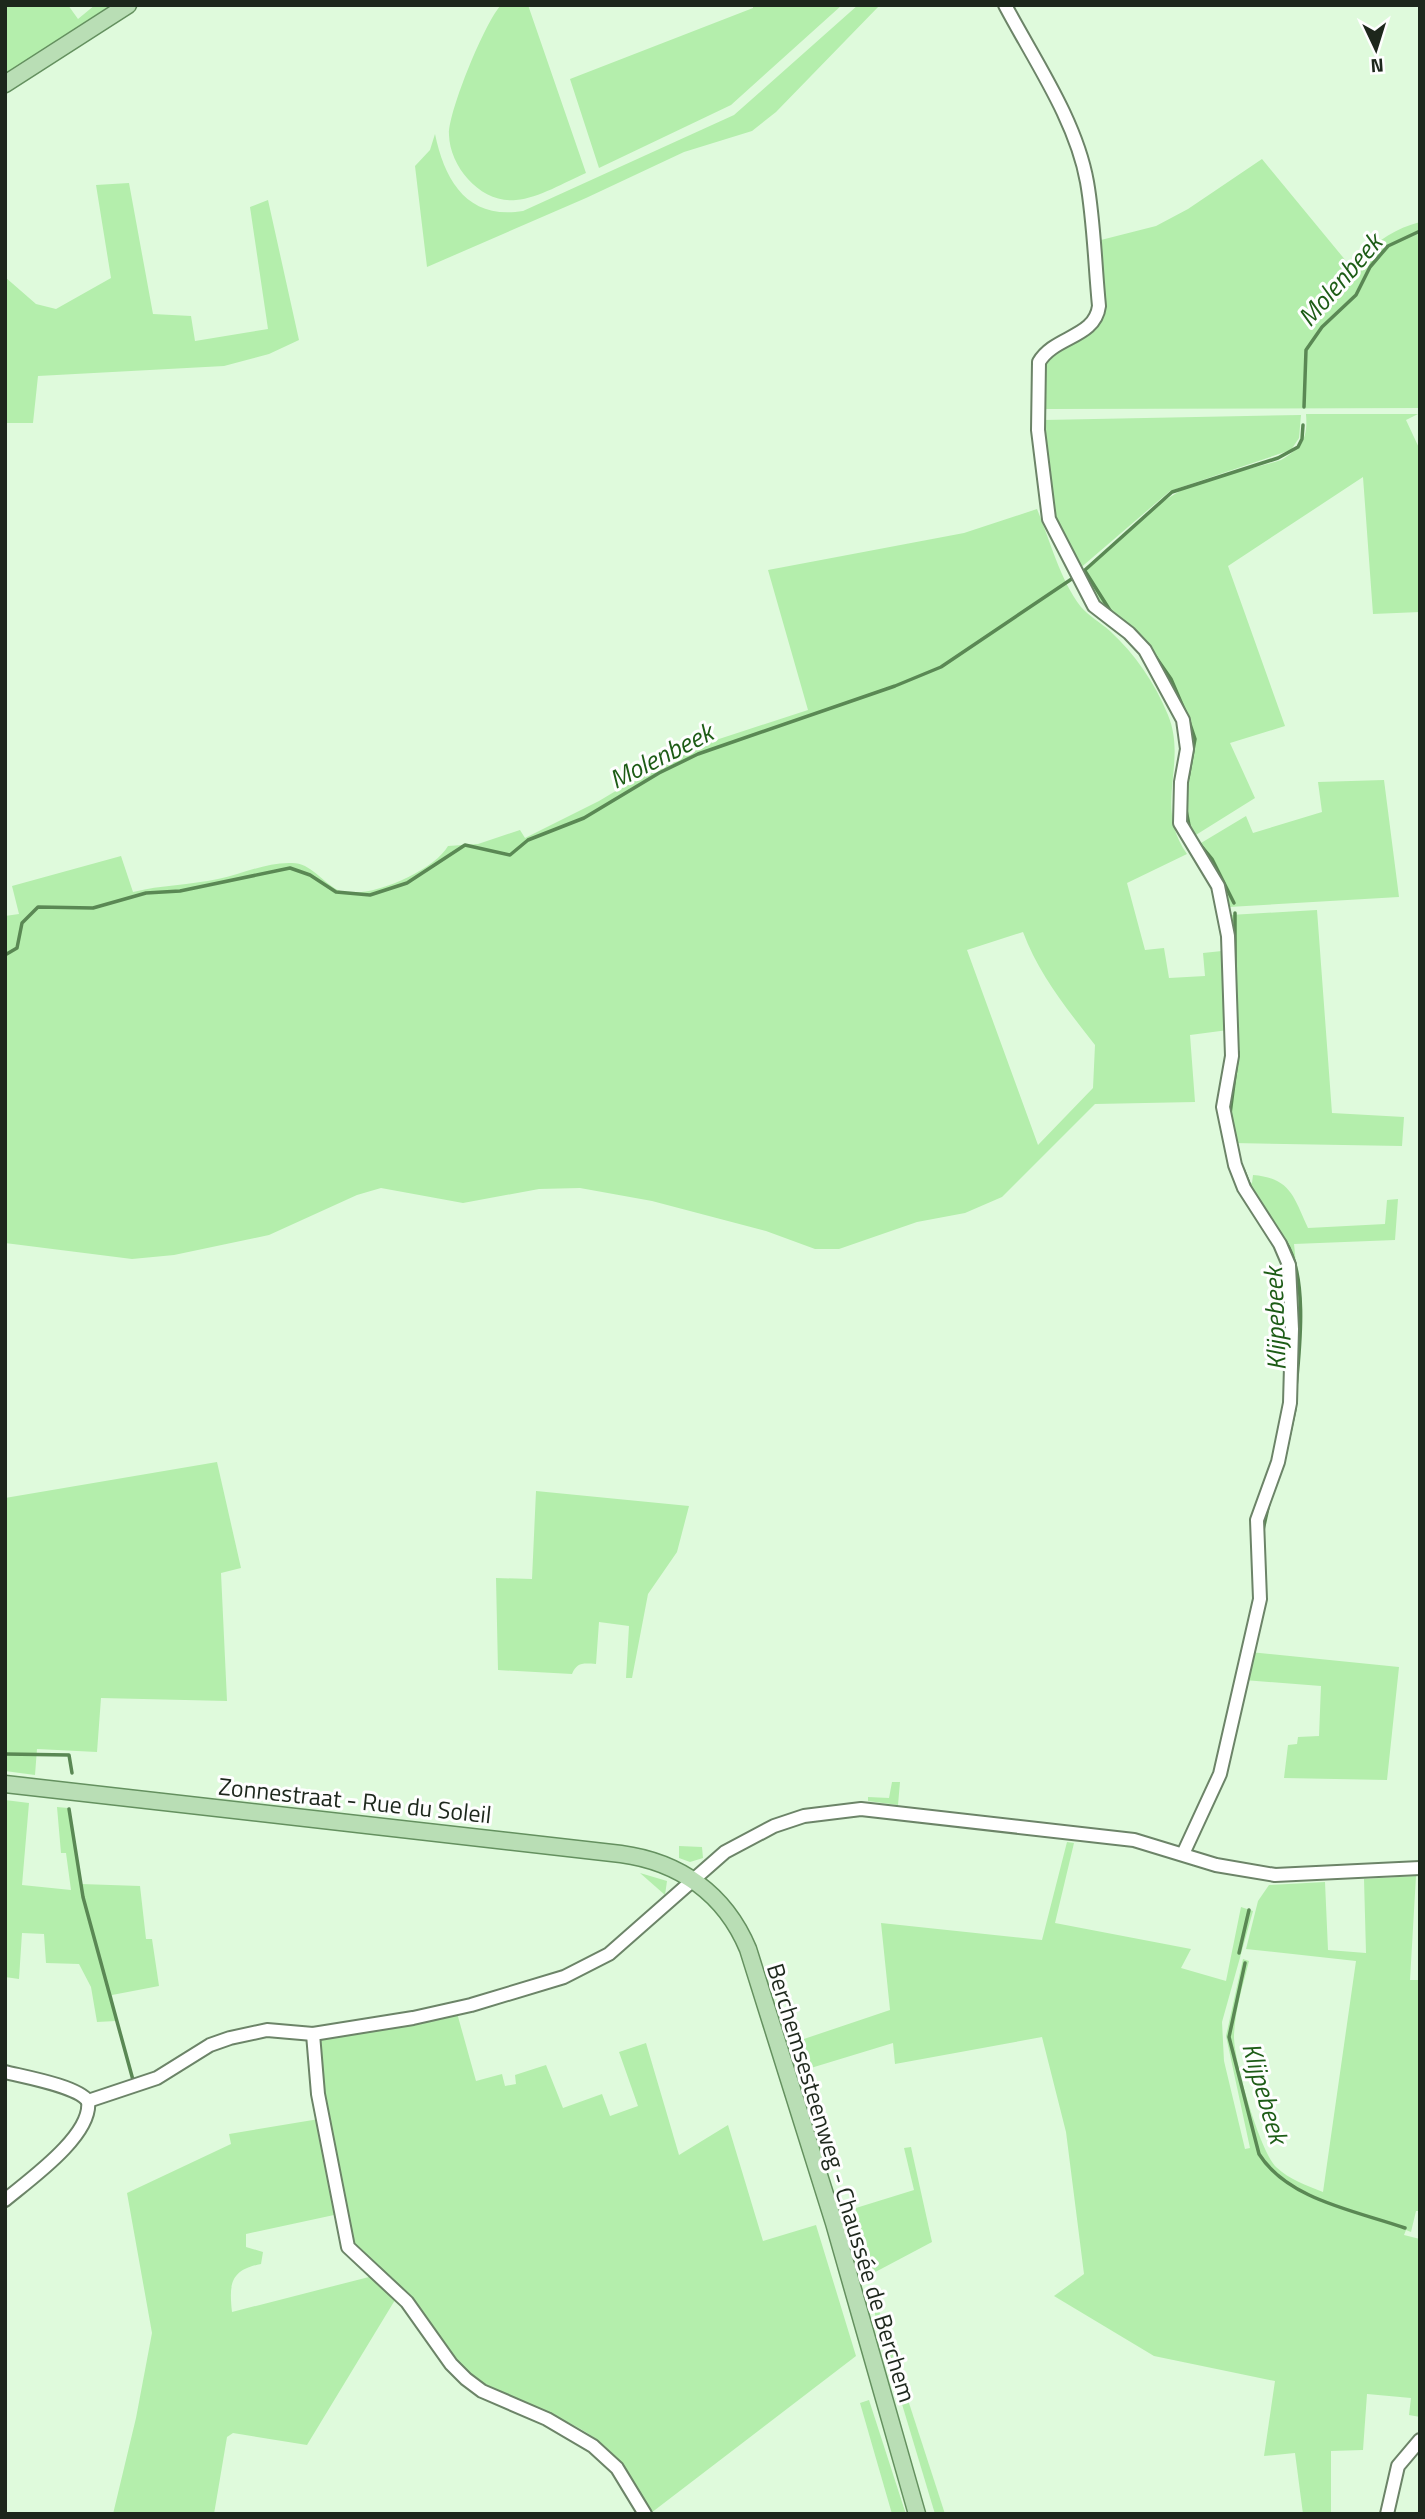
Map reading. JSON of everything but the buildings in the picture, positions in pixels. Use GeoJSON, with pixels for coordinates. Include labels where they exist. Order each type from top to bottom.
{"type":"FeatureCollection","features":[{"type":"Feature","properties":{"kind":"main road"},"geometry":{"type":"LineString","coordinates":[[5,84],[128,5]]}},
{"type":"Feature","properties":{"kind":"main road","name":"Zonnestraat - Rue du Soleil"},"geometry":{"type":"LineString","coordinates":[[5,1784],[621,1854],[662,1864],[696,1880]]}},
{"type":"Feature","properties":{"kind":"main road","name":"Berchemsesteenweg - Chaussée de Berchem"},"geometry":{"type":"LineString","coordinates":[[696,1880],[732,1917],[748,1950],[834,2223],[916,2514]]}},
{"type":"Feature","properties":{"kind":"street"},"geometry":{"type":"LineString","coordinates":[[1005,5],[1059,107],[1087,181],[1099,306],[1097,319],[1090,327],[1048,349],[1036,372],[1045,506],[1077,576],[1099,611],[1129,633],[1144,650],[1183,720],[1187,749],[1181,782],[1180,823],[1218,886],[1228,936],[1232,1056],[1223,1107],[1239,1176],[1280,1244],[1290,1278],[1290,1403],[1278,1462],[1257,1520],[1260,1599],[1220,1774],[1183,1854]]}},
{"type":"Feature","properties":{"kind":"street"},"geometry":{"type":"LineString","coordinates":[[5,2072],[69,2090],[88,2101],[157,2078],[211,2045],[230,2038],[267,2030],[313,2034],[441,2012],[564,1977],[608,1954],[725,1852],[767,1829],[804,1816],[847,1810],[1134,1840],[1243,1871],[1275,1875],[1420,1868]]}},
{"type":"Feature","properties":{"kind":"street"},"geometry":{"type":"LineString","coordinates":[[313,2034],[314,2068],[348,2247],[407,2302],[451,2364],[466,2379],[482,2391],[547,2419],[593,2446],[617,2468],[645,2514]]}},
{"type":"Feature","properties":{"kind":"street"},"geometry":{"type":"LineString","coordinates":[[5,2200],[68,2144],[88,2115],[88,2101]]}},
{"type":"Feature","properties":{"kind":"street"},"geometry":{"type":"LineString","coordinates":[[1387,2514],[1398,2466],[1420,2440]]}},
{"type":"Feature","properties":{"kind":"green space"},"geometry":{"type":"Polygon","coordinates":[[[5,5],[68,5],[78,19],[95,5],[111,5],[5,74],[5,5]]]}},
{"type":"Feature","properties":{"kind":"green space"},"geometry":{"type":"Polygon","coordinates":[[[501,5],[528,5],[586,173],[543,193],[516,200],[491,196],[470,181],[455,160],[449,135],[454,107],[469,68],[486,29],[501,5]]]}},
{"type":"Feature","properties":{"kind":"green space"},"geometry":{"type":"Polygon","coordinates":[[[753,5],[842,5],[731,105],[599,168],[570,79],[753,8],[753,5]]]}},
{"type":"Feature","properties":{"kind":"green space"},"geometry":{"type":"Polygon","coordinates":[[[858,5],[880,5],[776,112],[752,131],[684,152],[427,267],[415,166],[430,150],[435,134],[445,168],[462,194],[487,210],[523,211],[734,115],[858,5]]]}},
{"type":"Feature","properties":{"kind":"green space"},"geometry":{"type":"Polygon","coordinates":[[[1262,159],[1351,267],[1382,239],[1420,222],[1420,408],[1042,409],[1040,379],[1045,359],[1061,346],[1090,332],[1101,315],[1097,241],[1156,226],[1188,209],[1262,159]]]}},
{"type":"Feature","properties":{"kind":"green space"},"geometry":{"type":"Polygon","coordinates":[[[129,183],[153,314],[191,316],[195,341],[268,329],[250,207],[268,200],[299,340],[269,354],[224,366],[38,376],[33,423],[5,423],[5,277],[36,304],[56,309],[111,278],[96,185],[129,183]]]}},
{"type":"Feature","properties":{"kind":"green space"},"geometry":{"type":"Polygon","coordinates":[[[1306,414],[1418,414],[1406,420],[1420,450],[1420,612],[1373,614],[1363,477],[1228,566],[1285,726],[1230,743],[1255,798],[1191,838],[1183,818],[1192,742],[1188,724],[1152,655],[1101,610],[1083,574],[1142,518],[1168,498],[1194,485],[1281,460],[1288,455],[1299,446],[1305,436],[1306,414]]]}},
{"type":"Feature","properties":{"kind":"green space"},"geometry":{"type":"Polygon","coordinates":[[[1301,415],[1299,438],[1291,450],[1170,491],[1078,570],[1052,518],[1040,423],[1044,420],[1301,415]]]}},
{"type":"Feature","properties":{"kind":"green space"},"geometry":{"type":"Polygon","coordinates":[[[1037,509],[1061,572],[1074,596],[1081,607],[1110,631],[1136,659],[1151,680],[1168,715],[1175,751],[1172,819],[1177,836],[1187,854],[1127,883],[1145,950],[1164,948],[1169,978],[1205,976],[1203,953],[1222,951],[1228,1030],[1190,1035],[1195,1102],[1095,1104],[1002,1197],[965,1213],[917,1222],[839,1249],[815,1249],[766,1231],[652,1201],[580,1188],[539,1189],[463,1203],[381,1188],[357,1195],[269,1235],[174,1255],[132,1259],[5,1243],[5,916],[19,914],[12,886],[121,856],[133,892],[207,881],[264,866],[292,863],[311,869],[338,890],[350,893],[365,892],[414,874],[440,856],[448,846],[478,844],[520,830],[525,838],[599,801],[659,765],[719,739],[808,710],[768,570],[964,533],[1037,509]],[[1023,932],[967,950],[1038,1145],[1093,1088],[1095,1045],[1054,991],[1023,932]]]}},
{"type":"Feature","properties":{"kind":"green space"},"geometry":{"type":"Polygon","coordinates":[[[1384,780],[1399,897],[1229,907],[1222,887],[1196,846],[1246,816],[1253,833],[1322,812],[1318,782],[1384,780]]]}},
{"type":"Feature","properties":{"kind":"green space"},"geometry":{"type":"Polygon","coordinates":[[[1317,910],[1332,1113],[1404,1117],[1402,1146],[1233,1143],[1227,1105],[1235,1062],[1230,915],[1317,910]]]}},
{"type":"Feature","properties":{"kind":"green space"},"geometry":{"type":"Polygon","coordinates":[[[1253,1175],[1276,1180],[1283,1185],[1294,1199],[1308,1228],[1385,1224],[1387,1200],[1398,1199],[1395,1240],[1294,1244],[1301,1312],[1295,1313],[1294,1269],[1246,1183],[1252,1183],[1253,1175]]]}},
{"type":"Feature","properties":{"kind":"green space"},"geometry":{"type":"Polygon","coordinates":[[[217,1462],[241,1568],[221,1573],[227,1701],[101,1698],[97,1752],[37,1749],[35,1775],[5,1771],[5,1498],[217,1462]]]}},
{"type":"Feature","properties":{"kind":"green space"},"geometry":{"type":"Polygon","coordinates":[[[536,1491],[689,1506],[677,1552],[648,1594],[632,1678],[626,1678],[629,1626],[599,1622],[596,1664],[581,1664],[572,1674],[498,1670],[496,1578],[532,1579],[536,1491]]]}},
{"type":"Feature","properties":{"kind":"green space"},"geometry":{"type":"Polygon","coordinates":[[[1250,1652],[1399,1667],[1387,1780],[1284,1778],[1288,1745],[1297,1744],[1298,1737],[1319,1736],[1321,1686],[1244,1680],[1250,1652]]]}},
{"type":"Feature","properties":{"kind":"green space"},"geometry":{"type":"Polygon","coordinates":[[[892,1782],[900,1782],[898,1805],[868,1801],[868,1797],[889,1798],[892,1782]]]}},
{"type":"Feature","properties":{"kind":"green space"},"geometry":{"type":"Polygon","coordinates":[[[5,1800],[29,1803],[22,1885],[71,1890],[66,1853],[61,1853],[57,1807],[68,1808],[81,1884],[140,1886],[146,1939],[152,1939],[159,1986],[112,1995],[116,2021],[97,2022],[91,1987],[79,1964],[46,1963],[44,1934],[22,1933],[19,1979],[5,1977],[5,1800]]]}},
{"type":"Feature","properties":{"kind":"green space"},"geometry":{"type":"Polygon","coordinates":[[[1067,1842],[1074,1843],[1055,1923],[1191,1949],[1181,1968],[1226,1981],[1241,1907],[1253,1911],[1222,2022],[1224,2061],[1245,2149],[1250,2148],[1226,2036],[1243,1959],[1249,1961],[1234,2035],[1243,2083],[1255,2125],[1270,2158],[1281,2172],[1323,2192],[1356,1961],[1246,1949],[1258,1901],[1269,1885],[1325,1882],[1328,1950],[1366,1953],[1364,1879],[1416,1876],[1410,1980],[1420,1980],[1420,2211],[1416,2211],[1411,2232],[1406,2230],[1404,2235],[1420,2239],[1420,2417],[1409,2415],[1411,2398],[1367,2394],[1363,2450],[1331,2451],[1331,2514],[1303,2514],[1295,2453],[1264,2456],[1275,2381],[1154,2356],[1054,2296],[1084,2274],[1066,2132],[1042,2037],[895,2064],[893,2043],[801,2071],[792,2043],[890,2010],[881,1923],[1042,1940],[1067,1842]]]}},
{"type":"Feature","properties":{"kind":"green space"},"geometry":{"type":"Polygon","coordinates":[[[679,1846],[702,1847],[703,1858],[690,1862],[679,1858],[679,1846]]]}},
{"type":"Feature","properties":{"kind":"green space"},"geometry":{"type":"Polygon","coordinates":[[[640,1873],[667,1881],[665,1895],[640,1873]]]}},
{"type":"Feature","properties":{"kind":"green space"},"geometry":{"type":"Polygon","coordinates":[[[457,2013],[476,2081],[502,2074],[505,2086],[516,2084],[515,2075],[546,2065],[563,2108],[602,2094],[610,2116],[638,2106],[619,2052],[646,2043],[679,2155],[728,2125],[763,2241],[816,2225],[856,2356],[651,2513],[627,2471],[602,2443],[566,2421],[471,2379],[354,2251],[323,2115],[316,2041],[322,2037],[457,2013]]]}},
{"type":"Feature","properties":{"kind":"green space"},"geometry":{"type":"Polygon","coordinates":[[[319,2119],[334,2215],[246,2234],[246,2247],[263,2252],[261,2264],[237,2274],[232,2286],[232,2312],[369,2277],[395,2300],[307,2445],[233,2433],[227,2437],[214,2514],[113,2514],[136,2418],[152,2333],[127,2193],[231,2144],[229,2134],[319,2119]]]}},
{"type":"Feature","properties":{"kind":"green space"},"geometry":{"type":"Polygon","coordinates":[[[911,2147],[932,2242],[864,2278],[843,2212],[914,2190],[904,2148],[911,2147]]]}},
{"type":"Feature","properties":{"kind":"green space"},"geometry":{"type":"Polygon","coordinates":[[[872,2289],[945,2514],[935,2514],[868,2291],[872,2289]]]}},
{"type":"Feature","properties":{"kind":"green space"},"geometry":{"type":"Polygon","coordinates":[[[869,2400],[906,2514],[892,2514],[860,2403],[869,2400]]]}},
{"type":"Feature","properties":{"kind":"waterway","name":"Molenbeek"},"geometry":{"type":"LineString","coordinates":[[1304,407],[1306,350],[1322,327],[1356,295],[1370,267],[1388,246],[1420,231]]}},
{"type":"Feature","properties":{"kind":"waterway","name":"Molenbeek"},"geometry":{"type":"LineString","coordinates":[[5,955],[17,948],[22,923],[38,907],[93,908],[146,893],[180,891],[290,868],[310,875],[336,892],[370,895],[407,883],[465,845],[510,855],[528,840],[584,818],[659,773],[698,754],[895,686],[941,667],[1085,570],[1172,492],[1278,458],[1298,447],[1302,439],[1303,425]]}},
{"type":"Feature","properties":{"kind":"waterway","name":"Klijpebeek"},"geometry":{"type":"LineString","coordinates":[[1085,571],[1111,612]]}},
{"type":"Feature","properties":{"kind":"waterway","name":"Klijpebeek"},"geometry":{"type":"LineString","coordinates":[[1136,632],[1149,647]]}},
{"type":"Feature","properties":{"kind":"waterway","name":"Klijpebeek"},"geometry":{"type":"LineString","coordinates":[[1155,656],[1171,679],[1186,714]]}},
{"type":"Feature","properties":{"kind":"waterway","name":"Klijpebeek"},"geometry":{"type":"LineString","coordinates":[[1188,778],[1195,739],[1189,721]]}},
{"type":"Feature","properties":{"kind":"waterway","name":"Klijpebeek"},"geometry":{"type":"LineString","coordinates":[[1186,810],[1190,830]]}},
{"type":"Feature","properties":{"kind":"waterway","name":"Klijpebeek"},"geometry":{"type":"LineString","coordinates":[[1198,842],[1212,859],[1234,903]]}},
{"type":"Feature","properties":{"kind":"waterway","name":"Klijpebeek"},"geometry":{"type":"LineString","coordinates":[[1235,913],[1235,971]]}},
{"type":"Feature","properties":{"kind":"waterway","name":"Klijpebeek"},"geometry":{"type":"LineString","coordinates":[[1230,1114],[1238,1052]]}},
{"type":"Feature","properties":{"kind":"waterway","name":"Klijpebeek"},"geometry":{"type":"LineString","coordinates":[[1243,1169],[1252,1191]]}},
{"type":"Feature","properties":{"kind":"waterway","name":"Klijpebeek"},"geometry":{"type":"LineString","coordinates":[[1285,1241],[1292,1255],[1300,1292],[1296,1387]]}},
{"type":"Feature","properties":{"kind":"waterway","name":"Klijpebeek"},"geometry":{"type":"LineString","coordinates":[[1284,1460],[1295,1409]]}},
{"type":"Feature","properties":{"kind":"waterway","name":"Klijpebeek"},"geometry":{"type":"LineString","coordinates":[[1263,1530],[1269,1503]]}},
{"type":"Feature","properties":{"kind":"waterway","name":"Klijpebeek"},"geometry":{"type":"LineString","coordinates":[[1264,1555],[1265,1593]]}},
{"type":"Feature","properties":{"kind":"waterway"},"geometry":{"type":"LineString","coordinates":[[5,1754],[69,1755],[72,1773]]}},
{"type":"Feature","properties":{"kind":"waterway"},"geometry":{"type":"LineString","coordinates":[[69,1809],[83,1897],[133,2080]]}},
{"type":"Feature","properties":{"kind":"waterway","name":"Klijpebeek"},"geometry":{"type":"LineString","coordinates":[[1239,1953],[1249,1910]]}},
{"type":"Feature","properties":{"kind":"waterway","name":"Klijpebeek"},"geometry":{"type":"LineString","coordinates":[[1245,1963],[1229,2037],[1259,2154],[1287,2183],[1305,2193],[1405,2228]]}}]}
